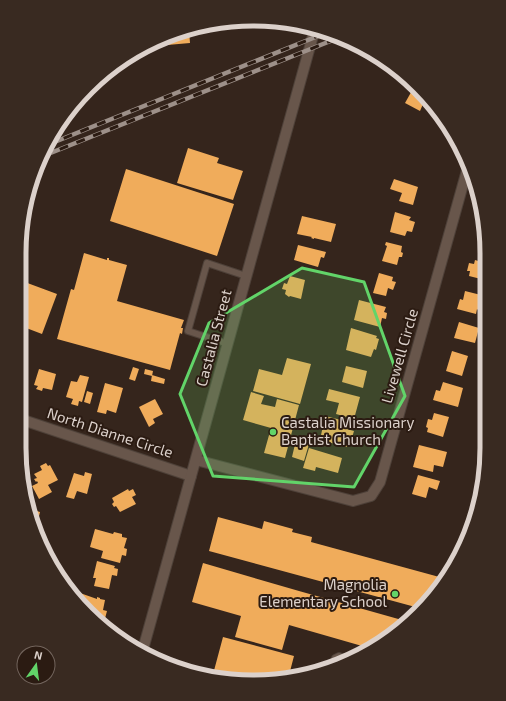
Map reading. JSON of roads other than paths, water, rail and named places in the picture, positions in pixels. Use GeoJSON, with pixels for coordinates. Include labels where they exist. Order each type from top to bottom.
{"type":"FeatureCollection","features":[{"type":"Feature","properties":{"kind":"street","name":"Castalia Street"},"geometry":{"type":"LineString","coordinates":[[144,647],[313,34]]}},
{"type":"Feature","properties":{"kind":"street","name":"Livewell Circle"},"geometry":{"type":"LineString","coordinates":[[196,460],[353,501],[371,496],[380,482],[466,174]]}},
{"type":"Feature","properties":{"kind":"street","name":"North Dianne Circle"},"geometry":{"type":"LineString","coordinates":[[26,421],[191,476]]}},
{"type":"Feature","properties":{"kind":"lane"},"geometry":{"type":"LineString","coordinates":[[228,344],[188,331],[207,263],[246,276]]}},
{"type":"Feature","properties":{"kind":"railway"},"geometry":{"type":"LineString","coordinates":[[55,142],[318,36]]}},
{"type":"Feature","properties":{"kind":"railway"},"geometry":{"type":"LineString","coordinates":[[49,154],[332,40]]}},
{"type":"Feature","properties":{"kind":"place","name":"Castalia Missionary Baptist Church"},"geometry":{"type":"Point","coordinates":[273,432]}},
{"type":"Feature","properties":{"kind":"place","name":"Magnolia Elementary School"},"geometry":{"type":"Point","coordinates":[395,594]}}]}
